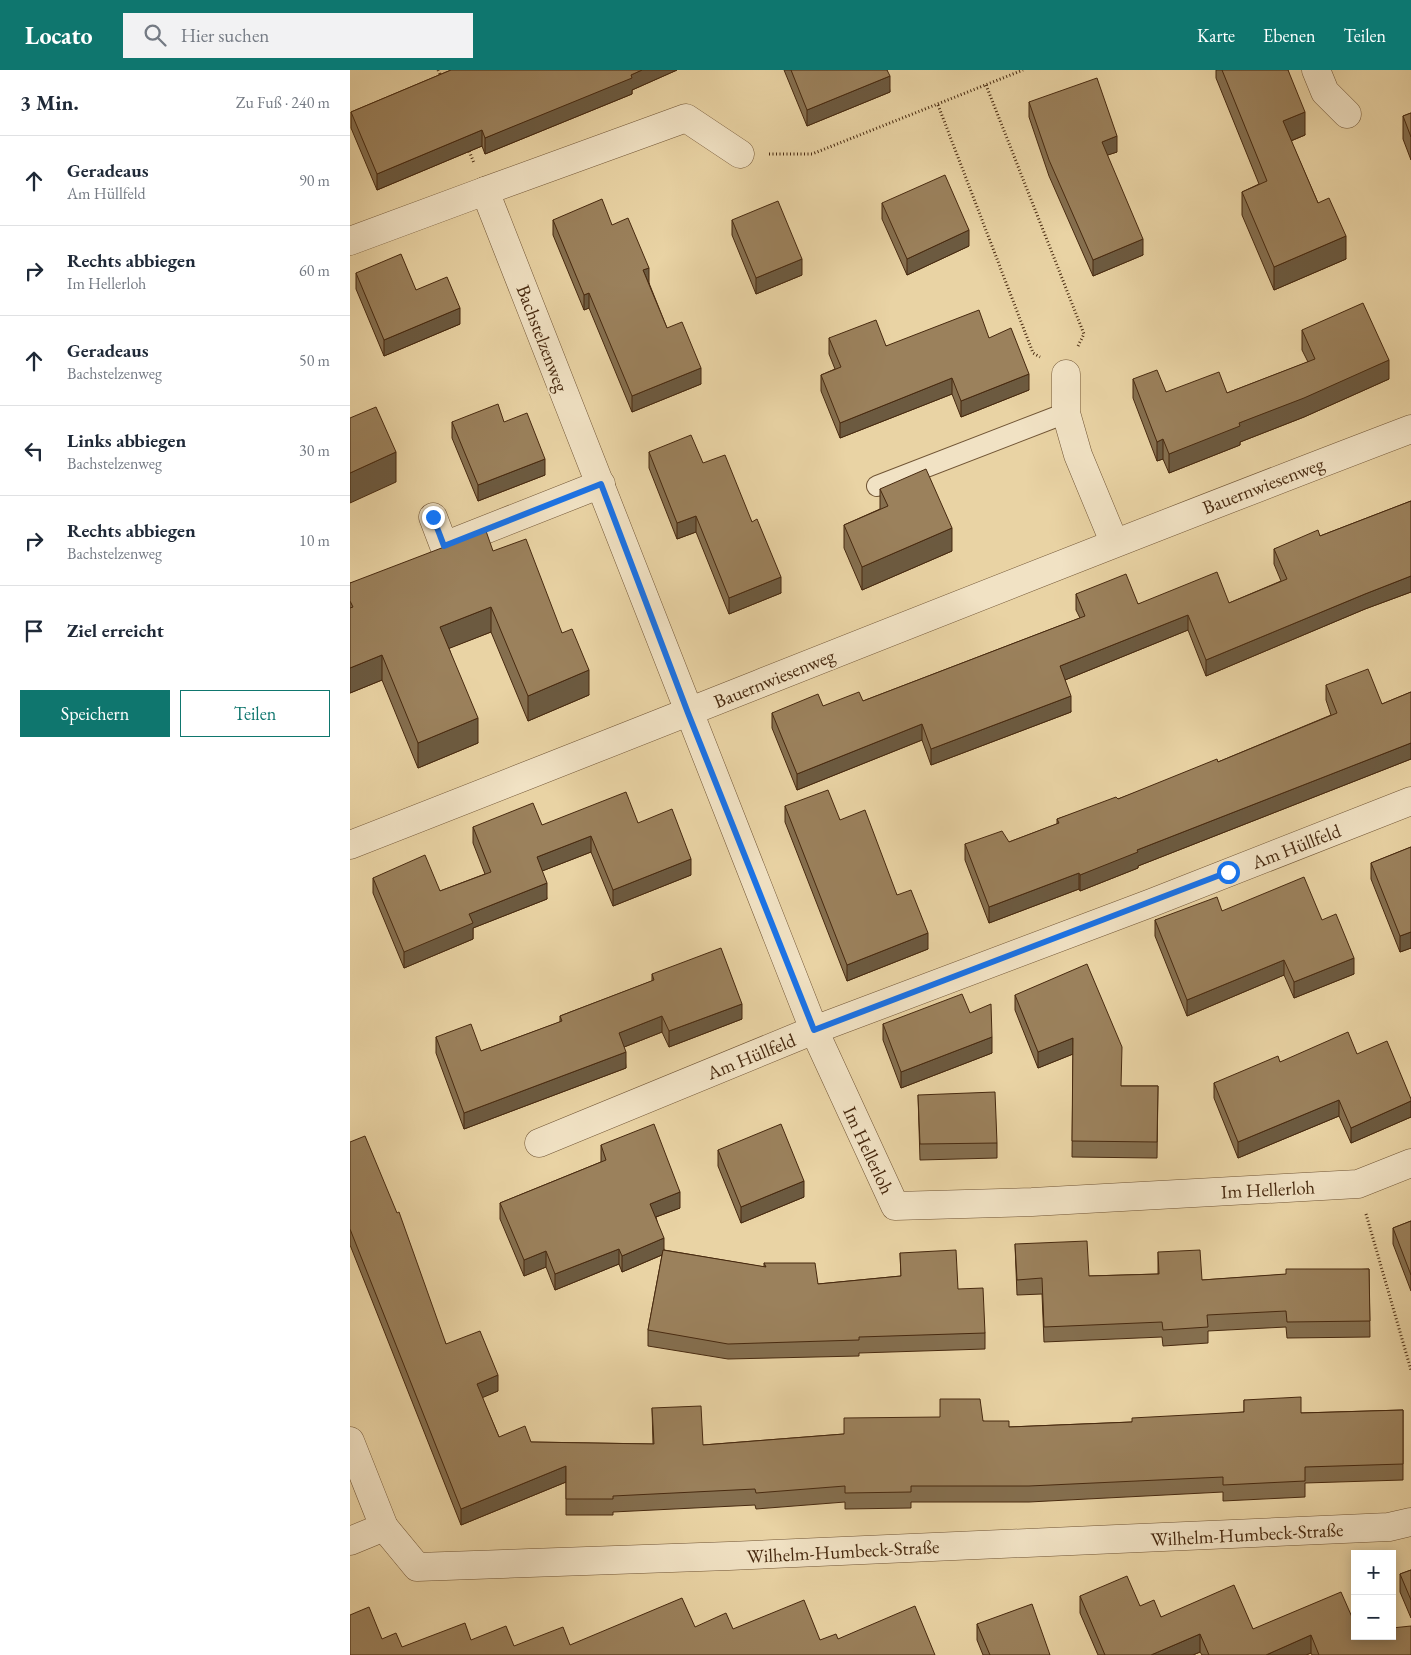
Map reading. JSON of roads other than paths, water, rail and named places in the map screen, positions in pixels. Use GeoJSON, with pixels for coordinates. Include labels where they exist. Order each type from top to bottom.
{"type":"FeatureCollection","features":[{"type":"Feature","properties":{"kind":"street"},"geometry":{"type":"LineString","coordinates":[[1316,70],[1326,92],[1347,114]]}},
{"type":"Feature","properties":{"kind":"street"},"geometry":{"type":"LineString","coordinates":[[350,241],[686,118],[740,154]]}},
{"type":"Feature","properties":{"kind":"street","name":"Bachstelzenweg"},"geometry":{"type":"LineString","coordinates":[[485,191],[601,484],[690,718]]}},
{"type":"Feature","properties":{"kind":"street"},"geometry":{"type":"LineString","coordinates":[[1066,374],[1066,413],[1078,455],[1114,542]]}},
{"type":"Feature","properties":{"kind":"street","name":"Bauernwiesenweg"},"geometry":{"type":"LineString","coordinates":[[350,845],[690,718],[1114,542],[1411,429]]}},
{"type":"Feature","properties":{"kind":"street"},"geometry":{"type":"LineString","coordinates":[[433,517],[444,546],[601,484]]}},
{"type":"Feature","properties":{"kind":"street","name":"Im Hellerloh"},"geometry":{"type":"LineString","coordinates":[[690,718],[814,1030],[894,1206],[1032,1202],[1358,1184],[1411,1163]]}},
{"type":"Feature","properties":{"kind":"street","name":"Am Hüllfeld"},"geometry":{"type":"LineString","coordinates":[[539,1143],[814,1030],[1142,906],[1411,801]]}},
{"type":"Feature","properties":{"kind":"street","name":"Wilhelm-Humbeck-Straße"},"geometry":{"type":"LineString","coordinates":[[350,1441],[384,1527],[417,1567],[739,1556],[1389,1527],[1411,1522]]}},
{"type":"Feature","properties":{"kind":"street"},"geometry":{"type":"LineString","coordinates":[[350,1540],[384,1527]]}},
{"type":"Feature","properties":{"kind":"lane"},"geometry":{"type":"LineString","coordinates":[[877,486],[1066,413]]}}]}
